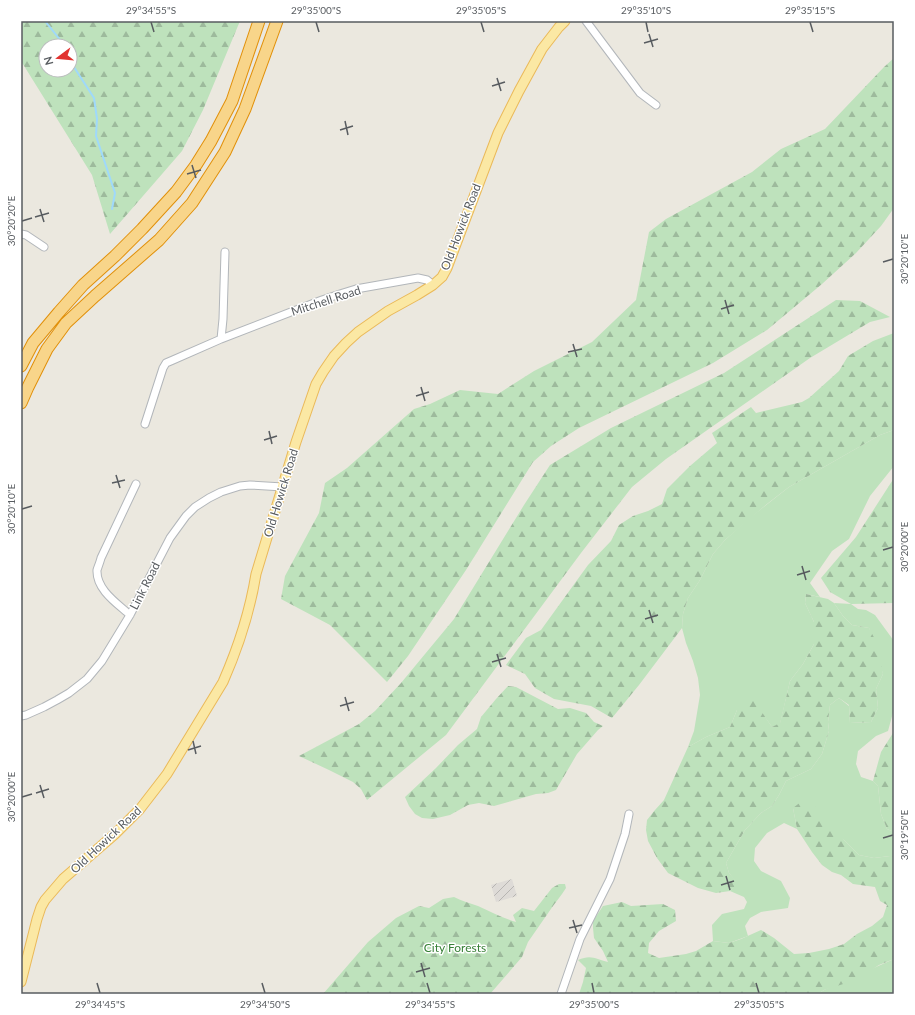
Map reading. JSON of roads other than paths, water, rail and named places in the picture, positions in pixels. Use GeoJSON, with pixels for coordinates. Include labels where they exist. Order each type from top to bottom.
{"type":"FeatureCollection","features":[{"type":"Feature","properties":{"kind":"highway"},"geometry":{"type":"LineString","coordinates":[[21,366],[33,343],[59,312],[83,285],[142,229],[176,192],[196,165],[212,141],[232,101],[259,21]]}},
{"type":"Feature","properties":{"kind":"highway"},"geometry":{"type":"LineString","coordinates":[[21,402],[47,349],[66,323],[158,240],[192,202],[225,152],[245,109],[276,21]]}},
{"type":"Feature","properties":{"kind":"main road","name":"Old Howick Road"},"geometry":{"type":"LineString","coordinates":[[21,982],[37,919],[45,900],[63,879],[115,834],[140,809],[167,774],[223,682],[240,636],[256,574],[296,442],[316,384],[334,356],[354,335],[388,311],[433,285],[442,277],[447,268],[498,133],[542,49],[565,21]]}},
{"type":"Feature","properties":{"kind":"street"},"geometry":{"type":"LineString","coordinates":[[586,21],[640,93],[656,105]]}},
{"type":"Feature","properties":{"kind":"street"},"geometry":{"type":"LineString","coordinates":[[21,234],[26,235],[44,247]]}},
{"type":"Feature","properties":{"kind":"street"},"geometry":{"type":"LineString","coordinates":[[221,339],[225,252]]}},
{"type":"Feature","properties":{"kind":"street","name":"Mitchell Road"},"geometry":{"type":"LineString","coordinates":[[145,424],[163,368],[166,363],[221,339],[322,300],[356,289],[418,278],[427,280],[433,285]]}},
{"type":"Feature","properties":{"kind":"street"},"geometry":{"type":"LineString","coordinates":[[130,615],[104,590],[99,581],[97,570],[101,558],[136,484]]}},
{"type":"Feature","properties":{"kind":"street","name":"Link Road"},"geometry":{"type":"LineString","coordinates":[[21,716],[57,700],[87,679],[108,653],[130,615],[170,538],[186,516],[195,507],[221,492],[240,486],[250,485],[283,487]]}},
{"type":"Feature","properties":{"kind":"street"},"geometry":{"type":"LineString","coordinates":[[561,994],[580,939],[610,879],[626,834],[629,814]]}},
{"type":"Feature","properties":{"kind":"waterway"},"geometry":{"type":"LineString","coordinates":[[45,21],[59,38]]}},
{"type":"Feature","properties":{"kind":"waterway"},"geometry":{"type":"LineString","coordinates":[[78,73],[94,98],[97,119],[96,136],[115,193],[112,209]]}},
{"type":"Feature","properties":{"kind":"park label","name":"City Forests"},"geometry":{"type":"Point","coordinates":[455,948]}}]}
